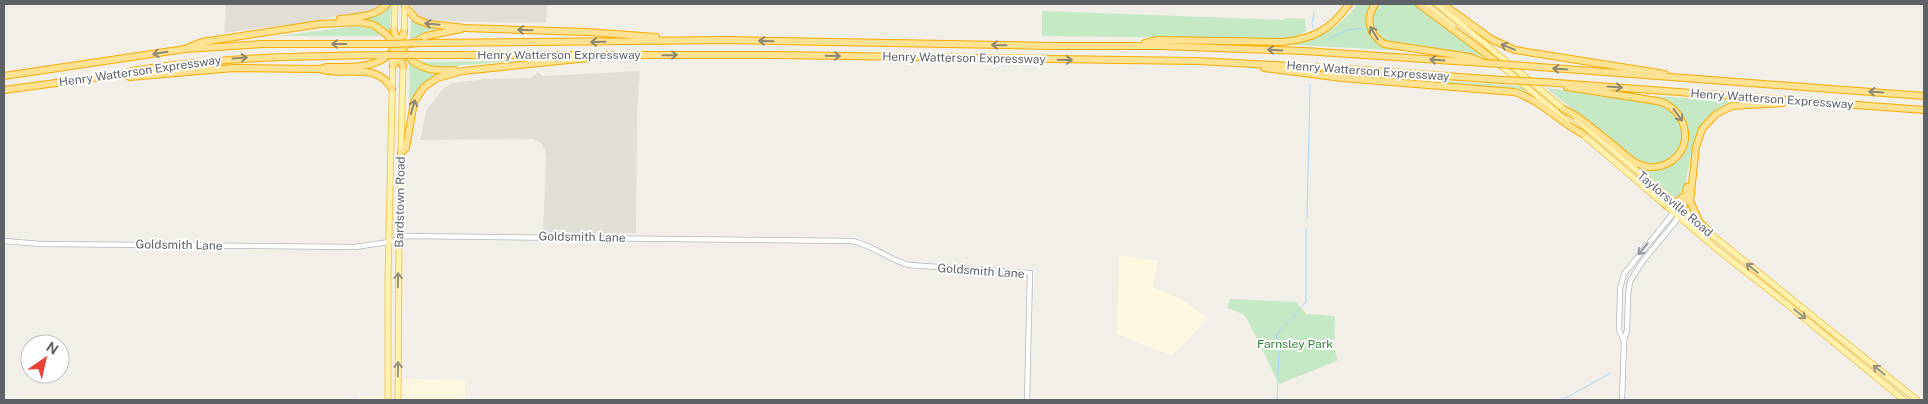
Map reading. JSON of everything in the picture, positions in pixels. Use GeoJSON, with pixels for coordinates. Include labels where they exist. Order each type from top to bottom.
{"type":"FeatureCollection","features":[{"type":"Feature","properties":{"kind":"highway"},"geometry":{"type":"LineString","coordinates":[[320,24],[374,14],[387,4]]}},
{"type":"Feature","properties":{"kind":"highway"},"geometry":{"type":"LineString","coordinates":[[1135,46],[1158,40],[1289,42],[1315,35],[1327,29],[1349,4]]}},
{"type":"Feature","properties":{"kind":"highway"},"geometry":{"type":"LineString","coordinates":[[1332,24],[1341,19],[1355,4]]}},
{"type":"Feature","properties":{"kind":"highway"},"geometry":{"type":"LineString","coordinates":[[1375,4],[1370,12],[1369,24],[1374,35],[1384,44],[1470,57],[1485,63]]}},
{"type":"Feature","properties":{"kind":"highway"},"geometry":{"type":"LineString","coordinates":[[1420,4],[1494,60]]}},
{"type":"Feature","properties":{"kind":"highway"},"geometry":{"type":"LineString","coordinates":[[1443,4],[1491,39],[1515,50],[1624,66],[1696,80]]}},
{"type":"Feature","properties":{"kind":"highway"},"geometry":{"type":"LineString","coordinates":[[405,5],[416,19],[424,23],[465,28],[627,34],[682,40]]}},
{"type":"Feature","properties":{"kind":"highway"},"geometry":{"type":"LineString","coordinates":[[185,49],[202,42],[320,24],[367,23],[380,28],[393,48],[428,70],[463,71],[604,56]]}},
{"type":"Feature","properties":{"kind":"highway"},"geometry":{"type":"LineString","coordinates":[[393,66],[414,41],[426,36],[465,28]]}},
{"type":"Feature","properties":{"kind":"highway"},"geometry":{"type":"LineString","coordinates":[[393,48],[394,31]]}},
{"type":"Feature","properties":{"kind":"highway"},"geometry":{"type":"LineString","coordinates":[[122,74],[130,77],[233,68],[320,69],[326,67],[364,66],[386,58],[404,32]]}},
{"type":"Feature","properties":{"kind":"highway","name":"Henry Watterson Expressway"},"geometry":{"type":"LineString","coordinates":[[4,90],[122,74],[170,65],[239,58],[393,48],[423,43],[682,40],[1135,46],[1304,51],[1924,96]]}},
{"type":"Feature","properties":{"kind":"highway","name":"Henry Watterson Expressway"},"geometry":{"type":"LineString","coordinates":[[4,76],[185,49],[271,44],[393,48],[418,55],[774,55],[1233,63],[1924,110]]}},
{"type":"Feature","properties":{"kind":"highway"},"geometry":{"type":"LineString","coordinates":[[402,54],[403,66]]}},
{"type":"Feature","properties":{"kind":"highway"},"geometry":{"type":"LineString","coordinates":[[1233,63],[1342,78],[1514,92],[1531,98],[1570,128],[1583,134]]}},
{"type":"Feature","properties":{"kind":"highway"},"geometry":{"type":"LineString","coordinates":[[320,69],[325,71],[378,74],[386,79],[392,89]]}},
{"type":"Feature","properties":{"kind":"highway"},"geometry":{"type":"LineString","coordinates":[[401,153],[406,148],[412,107],[419,92],[437,78],[463,71]]}},
{"type":"Feature","properties":{"kind":"highway"},"geometry":{"type":"LineString","coordinates":[[1546,83],[1577,90],[1664,103],[1675,110],[1682,120],[1686,134],[1684,144],[1671,161],[1658,167],[1646,167],[1633,161],[1575,114],[1563,109]]}},
{"type":"Feature","properties":{"kind":"highway"},"geometry":{"type":"LineString","coordinates":[[1666,205],[1679,209],[1686,196],[1700,134],[1707,121],[1720,111],[1739,104],[1807,102]]}},
{"type":"Feature","properties":{"kind":"highway"},"geometry":{"type":"LineString","coordinates":[[1692,169],[1691,205],[1699,221],[1709,232]]}},
{"type":"Feature","properties":{"kind":"main road"},"geometry":{"type":"LineString","coordinates":[[394,31],[395,4]]}},
{"type":"Feature","properties":{"kind":"main road","name":"Taylorsville Road"},"geometry":{"type":"LineString","coordinates":[[1426,4],[1674,212],[1679,209]]}},
{"type":"Feature","properties":{"kind":"main road","name":"Taylorsville Road"},"geometry":{"type":"LineString","coordinates":[[1437,4],[1679,209],[1916,400]]}},
{"type":"Feature","properties":{"kind":"main road"},"geometry":{"type":"LineString","coordinates":[[402,54],[405,5]]}},
{"type":"Feature","properties":{"kind":"main road","name":"Bardstown Road"},"geometry":{"type":"LineString","coordinates":[[388,400],[393,48]]}},
{"type":"Feature","properties":{"kind":"main road","name":"Bardstown Road"},"geometry":{"type":"LineString","coordinates":[[398,400],[403,66]]}},
{"type":"Feature","properties":{"kind":"main road","name":"Taylorsville Road"},"geometry":{"type":"LineString","coordinates":[[1679,209],[1718,250],[1904,400]]}},
{"type":"Feature","properties":{"kind":"main road"},"geometry":{"type":"LineString","coordinates":[[389,331],[398,333]]}},
{"type":"Feature","properties":{"kind":"street"},"geometry":{"type":"LineString","coordinates":[[1622,400],[1628,290],[1632,277],[1679,209]]}},
{"type":"Feature","properties":{"kind":"street"},"geometry":{"type":"LineString","coordinates":[[1624,341],[1619,330],[1620,289],[1624,274],[1674,212]]}},
{"type":"Feature","properties":{"kind":"street","name":"Goldsmith Lane"},"geometry":{"type":"LineString","coordinates":[[4,241],[41,244],[355,247],[389,242],[407,236],[849,240],[871,247],[898,261],[909,264],[1030,272],[1027,400]]}},
{"type":"Feature","properties":{"kind":"shaded area"},"geometry":{"type":"Polygon","coordinates":[[[226,4],[384,4],[376,11],[347,14],[300,24],[224,33],[226,4]]]}},
{"type":"Feature","properties":{"kind":"shaded area"},"geometry":{"type":"Polygon","coordinates":[[[411,4],[547,4],[546,23],[429,21],[416,15],[411,4]]]}},
{"type":"Feature","properties":{"kind":"shaded area"},"geometry":{"type":"Polygon","coordinates":[[[640,71],[637,116],[636,233],[543,233],[546,156],[543,144],[533,139],[420,140],[427,109],[444,88],[453,83],[486,79],[531,78],[538,72],[543,76],[640,71]]]}},
{"type":"Feature","properties":{"kind":"shaded area"},"geometry":{"type":"Polygon","coordinates":[[[1119,255],[1158,261],[1153,287],[1179,298],[1208,318],[1172,356],[1117,334],[1119,255]]]}},
{"type":"Feature","properties":{"kind":"shaded area"},"geometry":{"type":"Polygon","coordinates":[[[404,379],[465,380],[465,400],[401,400],[401,382],[404,379]]]}},
{"type":"Feature","properties":{"kind":"shaded area"},"geometry":{"type":"Polygon","coordinates":[[[359,395],[385,396],[385,400],[359,400],[359,395]]]}},
{"type":"Feature","properties":{"kind":"green space"},"geometry":{"type":"Polygon","coordinates":[[[391,4],[390,33],[376,23],[360,19],[391,4]]]}},
{"type":"Feature","properties":{"kind":"green space"},"geometry":{"type":"Polygon","coordinates":[[[1358,4],[1372,4],[1369,10],[1373,37],[1412,51],[1292,45],[1328,32],[1358,4]]]}},
{"type":"Feature","properties":{"kind":"green space"},"geometry":{"type":"Polygon","coordinates":[[[1377,4],[1416,4],[1482,56],[1386,42],[1374,29],[1373,15],[1377,4]]]}},
{"type":"Feature","properties":{"kind":"green space"},"geometry":{"type":"Polygon","coordinates":[[[1042,11],[1283,20],[1286,18],[1305,19],[1306,31],[1296,37],[1282,39],[1042,36],[1042,11]]]}},
{"type":"Feature","properties":{"kind":"green space"},"geometry":{"type":"Polygon","coordinates":[[[411,18],[451,28],[428,31],[410,40],[411,18]]]}},
{"type":"Feature","properties":{"kind":"green space"},"geometry":{"type":"Polygon","coordinates":[[[358,26],[375,30],[383,36],[277,36],[358,26]]]}},
{"type":"Feature","properties":{"kind":"green space"},"geometry":{"type":"Polygon","coordinates":[[[521,61],[436,67],[419,62],[521,61]]]}},
{"type":"Feature","properties":{"kind":"green space"},"geometry":{"type":"Polygon","coordinates":[[[409,62],[427,72],[442,74],[431,79],[410,111],[409,62]]]}},
{"type":"Feature","properties":{"kind":"green space"},"geometry":{"type":"Polygon","coordinates":[[[1320,73],[1521,86],[1534,97],[1528,94],[1320,73]]]}},
{"type":"Feature","properties":{"kind":"green space"},"geometry":{"type":"Polygon","coordinates":[[[1546,88],[1659,103],[1674,112],[1681,126],[1683,137],[1680,147],[1675,155],[1666,161],[1656,163],[1644,162],[1632,157],[1546,88]]]}},
{"type":"Feature","properties":{"kind":"green space"},"geometry":{"type":"Polygon","coordinates":[[[1635,95],[1735,101],[1711,114],[1698,130],[1694,140],[1684,189],[1682,195],[1677,200],[1637,167],[1644,168],[1677,158],[1687,128],[1686,120],[1682,113],[1668,104],[1635,95]]]}},
{"type":"Feature","properties":{"kind":"green space","name":"Farnsley Park"},"geometry":{"type":"Polygon","coordinates":[[[1230,299],[1296,302],[1306,314],[1335,316],[1334,345],[1337,361],[1279,384],[1247,319],[1243,314],[1227,308],[1230,299]]]}},
{"type":"Feature","properties":{"kind":"waterway"},"geometry":{"type":"LineString","coordinates":[[1313,28],[1314,12]]}},
{"type":"Feature","properties":{"kind":"waterway"},"geometry":{"type":"LineString","coordinates":[[1330,38],[1348,30],[1362,28]]}},
{"type":"Feature","properties":{"kind":"waterway"},"geometry":{"type":"LineString","coordinates":[[1307,218],[1310,84]]}},
{"type":"Feature","properties":{"kind":"waterway"},"geometry":{"type":"LineString","coordinates":[[1277,400],[1279,352],[1276,346],[1277,334],[1306,302],[1306,228]]}},
{"type":"Feature","properties":{"kind":"waterway"},"geometry":{"type":"LineString","coordinates":[[1562,400],[1609,374]]}}]}
